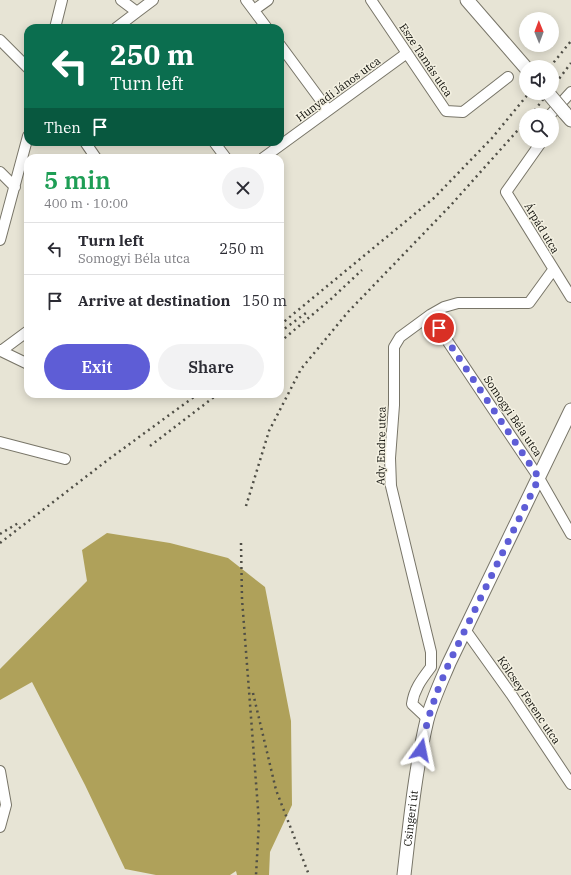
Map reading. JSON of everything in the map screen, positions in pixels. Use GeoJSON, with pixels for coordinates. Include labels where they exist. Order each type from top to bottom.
{"type":"FeatureCollection","features":[{"type":"Feature","properties":{"kind":"main road"},"geometry":{"type":"LineString","coordinates":[[467,0],[519,60]]}},
{"type":"Feature","properties":{"kind":"main road"},"geometry":{"type":"LineString","coordinates":[[554,100],[568,116]]}},
{"type":"Feature","properties":{"kind":"main road","name":"Csingeri út"},"geometry":{"type":"LineString","coordinates":[[404,875],[411,808],[428,719],[440,685],[571,410]]}},
{"type":"Feature","properties":{"kind":"street"},"geometry":{"type":"LineString","coordinates":[[56,24],[62,0]]}},
{"type":"Feature","properties":{"kind":"street"},"geometry":{"type":"LineString","coordinates":[[121,0],[137,12]]}},
{"type":"Feature","properties":{"kind":"street"},"geometry":{"type":"LineString","coordinates":[[128,24],[137,12],[153,0]]}},
{"type":"Feature","properties":{"kind":"street"},"geometry":{"type":"LineString","coordinates":[[246,0],[264,24]]}},
{"type":"Feature","properties":{"kind":"street"},"geometry":{"type":"LineString","coordinates":[[254,10],[268,0]]}},
{"type":"Feature","properties":{"kind":"street","name":"Esze Tamás utca"},"geometry":{"type":"LineString","coordinates":[[371,0],[446,111],[463,112],[508,78]]}},
{"type":"Feature","properties":{"kind":"street"},"geometry":{"type":"LineString","coordinates":[[0,40],[24,64]]}},
{"type":"Feature","properties":{"kind":"street"},"geometry":{"type":"LineString","coordinates":[[284,50],[328,110]]}},
{"type":"Feature","properties":{"kind":"street","name":"Hunyadi János utca"},"geometry":{"type":"LineString","coordinates":[[284,143],[407,53]]}},
{"type":"Feature","properties":{"kind":"street"},"geometry":{"type":"LineString","coordinates":[[556,108],[571,92]]}},
{"type":"Feature","properties":{"kind":"street"},"geometry":{"type":"LineString","coordinates":[[0,240],[25,146]]}},
{"type":"Feature","properties":{"kind":"street","name":"Hunyadi János utca"},"geometry":{"type":"LineString","coordinates":[[269,154],[280,146]]}},
{"type":"Feature","properties":{"kind":"street","name":"Árpád utca"},"geometry":{"type":"LineString","coordinates":[[537,148],[506,192],[571,298]]}},
{"type":"Feature","properties":{"kind":"street"},"geometry":{"type":"LineString","coordinates":[[0,172],[14,187]]}},
{"type":"Feature","properties":{"kind":"street","name":"Ady Endre utca"},"geometry":{"type":"LineString","coordinates":[[428,719],[412,704],[413,695],[420,681],[431,667],[431,652],[390,486],[390,458],[394,405],[394,346],[400,336],[444,307],[458,304],[528,303],[553,270]]}},
{"type":"Feature","properties":{"kind":"street","name":"Somogyi Béla utca"},"geometry":{"type":"LineString","coordinates":[[430,315],[539,478],[571,534]]}},
{"type":"Feature","properties":{"kind":"street"},"geometry":{"type":"LineString","coordinates":[[24,334],[1,350],[24,362]]}},
{"type":"Feature","properties":{"kind":"street"},"geometry":{"type":"LineString","coordinates":[[0,442],[65,459]]}},
{"type":"Feature","properties":{"kind":"street","name":"Kölcsey Ferenc utca"},"geometry":{"type":"LineString","coordinates":[[466,631],[511,694],[571,784]]}},
{"type":"Feature","properties":{"kind":"street"},"geometry":{"type":"LineString","coordinates":[[0,771],[6,805],[0,827]]}},
{"type":"Feature","properties":{"kind":"shaded area"},"geometry":{"type":"Polygon","coordinates":[[[107,533],[170,543],[228,558],[265,587],[291,721],[292,805],[270,852],[269,875],[237,875],[236,871],[230,875],[156,875],[125,869],[85,785],[32,682],[0,700],[0,669],[87,581],[82,550],[107,533]]]}},
{"type":"Feature","properties":{"kind":"railway"},"geometry":{"type":"LineString","coordinates":[[556,60],[571,41]]}},
{"type":"Feature","properties":{"kind":"railway"},"geometry":{"type":"LineString","coordinates":[[559,79],[571,63]]}},
{"type":"Feature","properties":{"kind":"railway"},"geometry":{"type":"LineString","coordinates":[[284,322],[434,198],[492,138],[523,100]]}},
{"type":"Feature","properties":{"kind":"railway"},"geometry":{"type":"LineString","coordinates":[[536,108],[543,100]]}},
{"type":"Feature","properties":{"kind":"railway"},"geometry":{"type":"LineString","coordinates":[[246,506],[269,431],[301,369],[348,312],[451,205],[519,129]]}},
{"type":"Feature","properties":{"kind":"railway"},"geometry":{"type":"LineString","coordinates":[[284,339],[331,299],[362,270]]}},
{"type":"Feature","properties":{"kind":"railway"},"geometry":{"type":"LineString","coordinates":[[284,329],[306,313]]}},
{"type":"Feature","properties":{"kind":"railway"},"geometry":{"type":"LineString","coordinates":[[0,543],[109,459],[193,398]]}},
{"type":"Feature","properties":{"kind":"railway"},"geometry":{"type":"LineString","coordinates":[[150,446],[213,398]]}},
{"type":"Feature","properties":{"kind":"railway"},"geometry":{"type":"LineString","coordinates":[[0,534],[20,522]]}},
{"type":"Feature","properties":{"kind":"railway"},"geometry":{"type":"LineString","coordinates":[[241,543],[242,599],[259,822],[256,875]]}},
{"type":"Feature","properties":{"kind":"railway"},"geometry":{"type":"LineString","coordinates":[[253,693],[276,790],[309,875]]}},
{"type":"Feature","properties":{"kind":"route"},"geometry":{"type":"LineString","coordinates":[[421,750],[428,719],[449,663],[466,631],[539,478],[439,328]]}}]}
